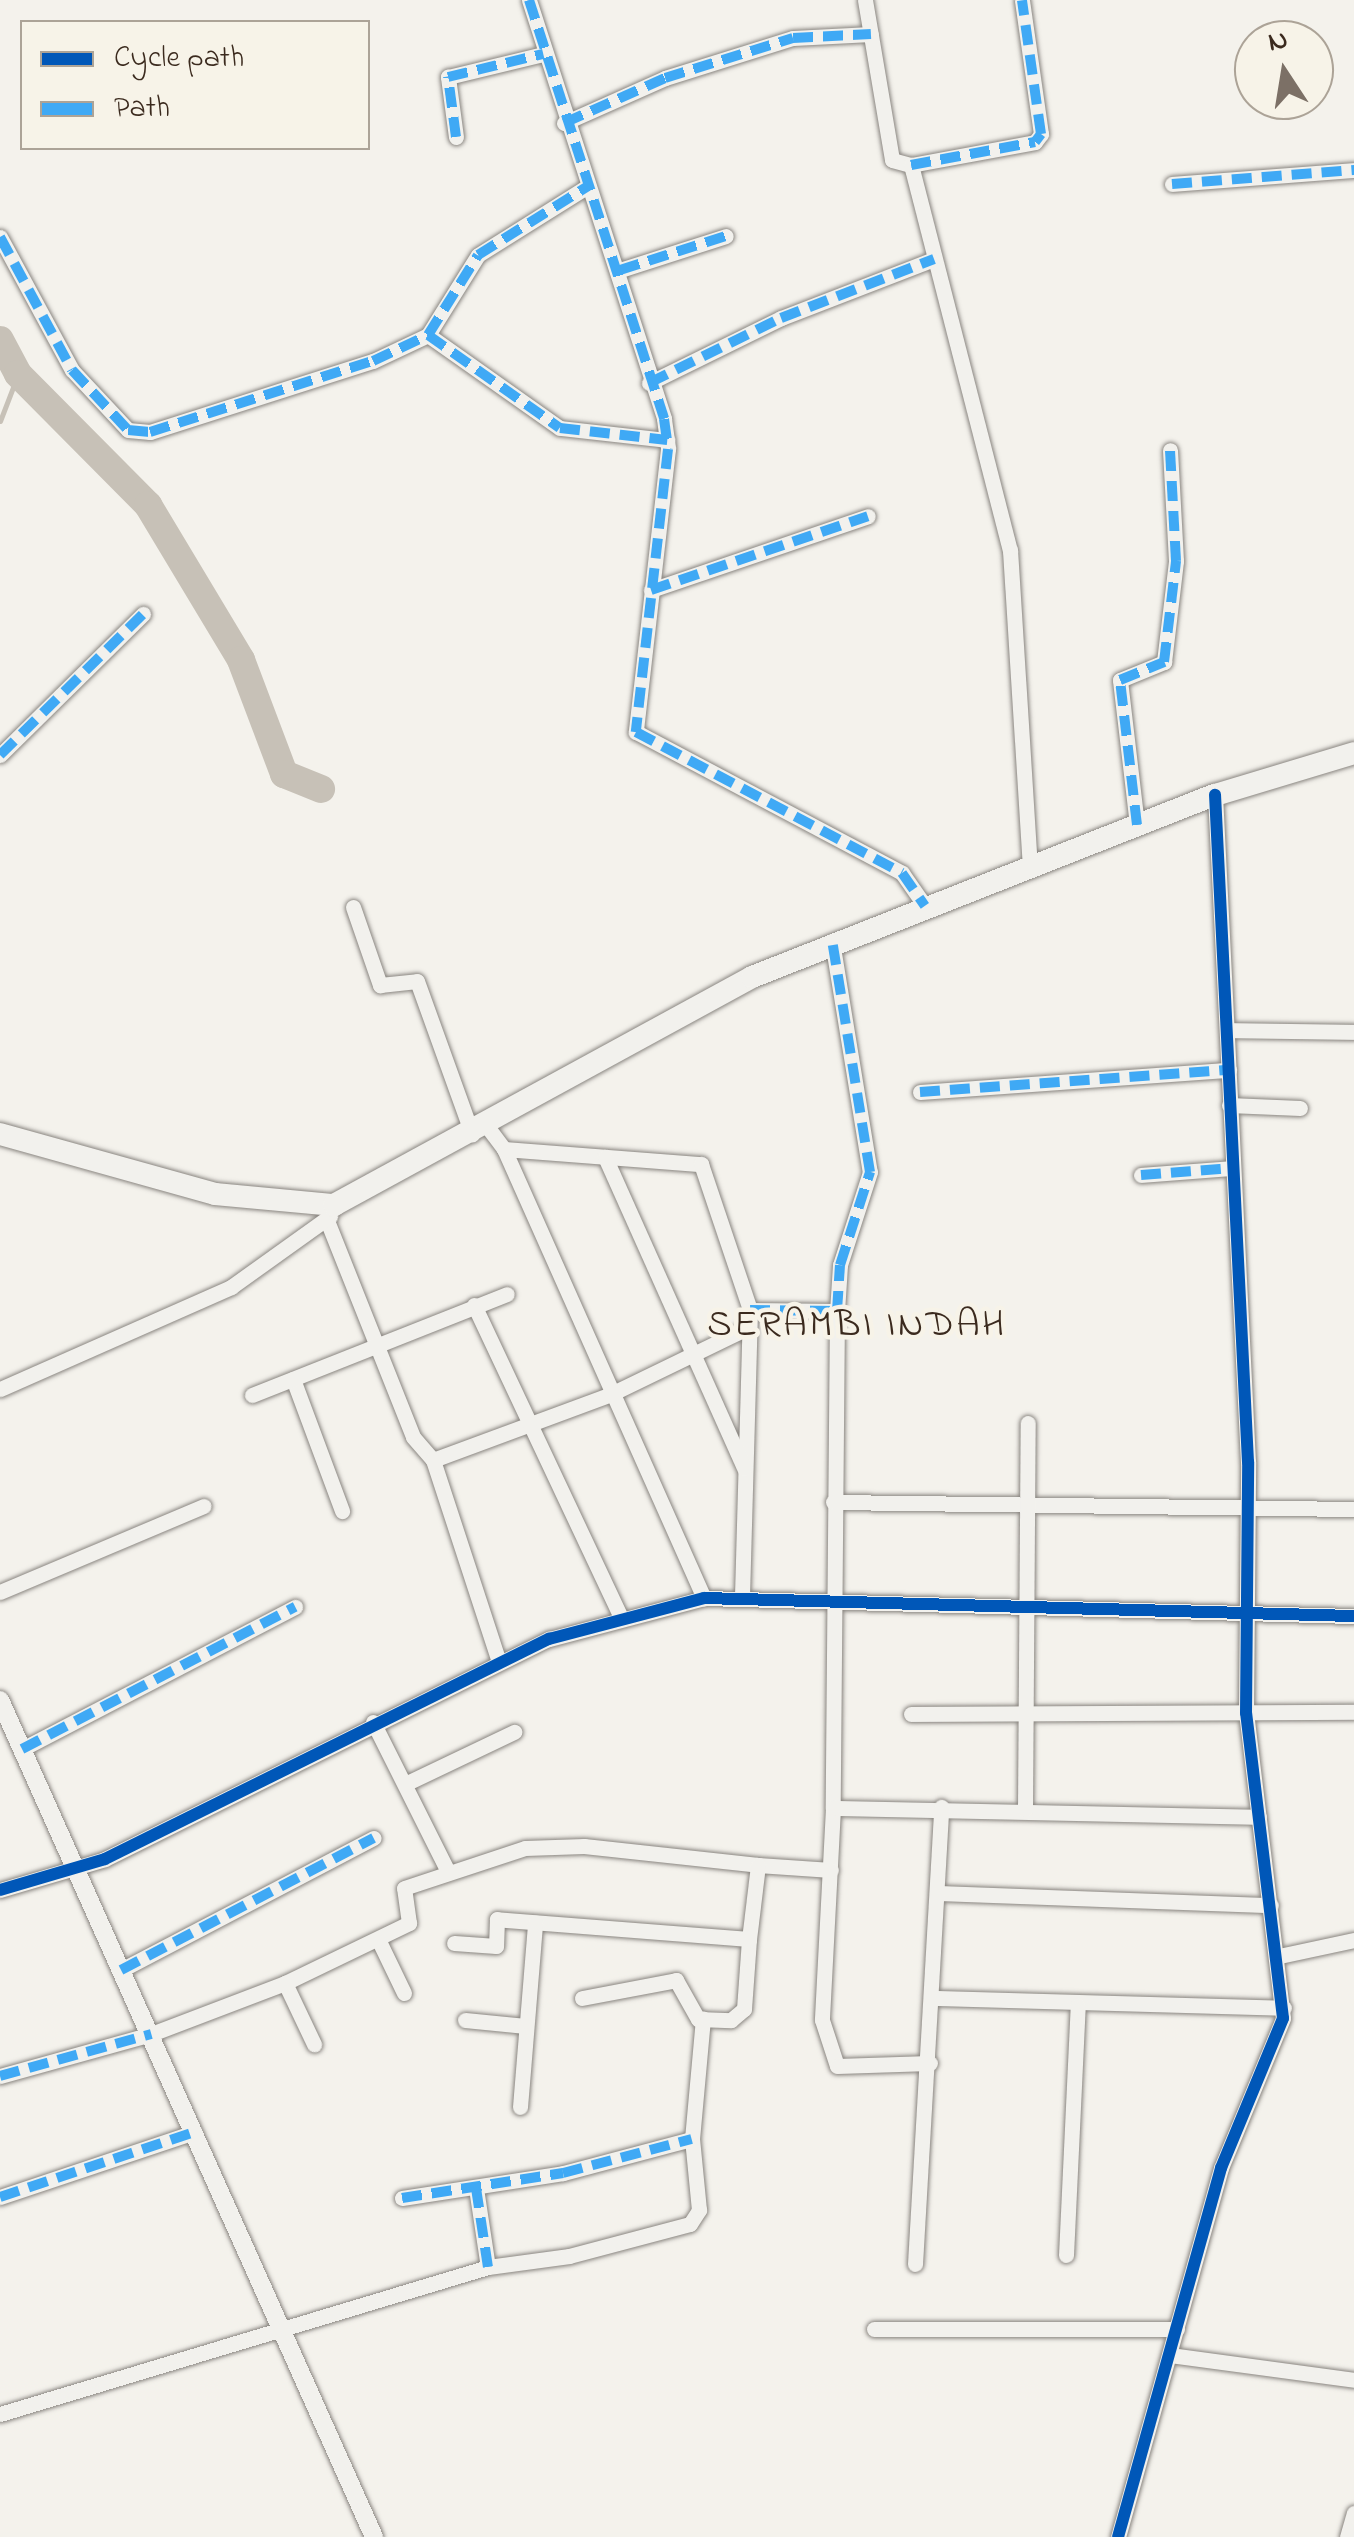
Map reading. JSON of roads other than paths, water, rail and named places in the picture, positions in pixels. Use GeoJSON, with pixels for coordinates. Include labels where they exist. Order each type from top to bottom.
{"type":"FeatureCollection","features":[{"type":"Feature","properties":{"kind":"highway"},"geometry":{"type":"LineString","coordinates":[[0,1134],[214,1194],[331,1214],[752,977],[832,941],[1215,795],[1354,753]]}},
{"type":"Feature","properties":{"kind":"main road"},"geometry":{"type":"LineString","coordinates":[[0,1700],[372,2536]]}},
{"type":"Feature","properties":{"kind":"street"},"geometry":{"type":"LineString","coordinates":[[529,0],[564,123],[620,270],[666,440],[651,590],[636,689],[642,740],[902,873],[925,906]]}},
{"type":"Feature","properties":{"kind":"street"},"geometry":{"type":"LineString","coordinates":[[865,0],[892,160],[912,165],[1035,142],[1042,134],[1022,0]]}},
{"type":"Feature","properties":{"kind":"street"},"geometry":{"type":"LineString","coordinates":[[564,123],[665,78],[794,38],[871,34]]}},
{"type":"Feature","properties":{"kind":"street"},"geometry":{"type":"LineString","coordinates":[[456,137],[448,77],[543,54]]}},
{"type":"Feature","properties":{"kind":"street"},"geometry":{"type":"LineString","coordinates":[[912,165],[1010,550],[1030,866]]}},
{"type":"Feature","properties":{"kind":"street"},"geometry":{"type":"LineString","coordinates":[[1172,184],[1354,170]]}},
{"type":"Feature","properties":{"kind":"street"},"geometry":{"type":"LineString","coordinates":[[0,237],[72,370],[128,430],[150,432],[262,397],[428,335],[478,255],[588,186]]}},
{"type":"Feature","properties":{"kind":"street"},"geometry":{"type":"LineString","coordinates":[[620,270],[726,236]]}},
{"type":"Feature","properties":{"kind":"street"},"geometry":{"type":"LineString","coordinates":[[649,383],[781,318],[934,259]]}},
{"type":"Feature","properties":{"kind":"street"},"geometry":{"type":"LineString","coordinates":[[428,335],[560,428],[666,440]]}},
{"type":"Feature","properties":{"kind":"street"},"geometry":{"type":"LineString","coordinates":[[1138,825],[1120,680],[1164,662],[1176,561],[1170,450]]}},
{"type":"Feature","properties":{"kind":"street"},"geometry":{"type":"LineString","coordinates":[[651,590],[868,516]]}},
{"type":"Feature","properties":{"kind":"street"},"geometry":{"type":"LineString","coordinates":[[0,754],[143,614]]}},
{"type":"Feature","properties":{"kind":"street"},"geometry":{"type":"LineString","coordinates":[[1118,2537],[1221,2168],[1284,2008],[1246,1714],[1248,1510],[1215,795]]}},
{"type":"Feature","properties":{"kind":"street"},"geometry":{"type":"LineString","coordinates":[[352,907],[380,985],[417,981],[479,1130],[504,1149],[704,1598]]}},
{"type":"Feature","properties":{"kind":"street"},"geometry":{"type":"LineString","coordinates":[[832,941],[870,1172],[840,1264],[836,1311],[828,2055],[837,2066],[930,2063]]}},
{"type":"Feature","properties":{"kind":"street"},"geometry":{"type":"LineString","coordinates":[[1227,1030],[1354,1032]]}},
{"type":"Feature","properties":{"kind":"street"},"geometry":{"type":"LineString","coordinates":[[920,1092],[1229,1070]]}},
{"type":"Feature","properties":{"kind":"street"},"geometry":{"type":"LineString","coordinates":[[1229,1105],[1300,1108]]}},
{"type":"Feature","properties":{"kind":"street"},"geometry":{"type":"LineString","coordinates":[[504,1149],[701,1164],[750,1318],[742,1594]]}},
{"type":"Feature","properties":{"kind":"street"},"geometry":{"type":"LineString","coordinates":[[606,1157],[747,1475]]}},
{"type":"Feature","properties":{"kind":"street"},"geometry":{"type":"LineString","coordinates":[[1140,1175],[1233,1168]]}},
{"type":"Feature","properties":{"kind":"street"},"geometry":{"type":"LineString","coordinates":[[0,1389],[231,1288],[331,1214],[414,1436],[434,1460],[500,1662]]}},
{"type":"Feature","properties":{"kind":"street"},"geometry":{"type":"LineString","coordinates":[[252,1395],[506,1294]]}},
{"type":"Feature","properties":{"kind":"street"},"geometry":{"type":"LineString","coordinates":[[474,1305],[621,1618]]}},
{"type":"Feature","properties":{"kind":"street"},"geometry":{"type":"LineString","coordinates":[[434,1460],[531,1426],[694,1357],[750,1318],[836,1311]]}},
{"type":"Feature","properties":{"kind":"street"},"geometry":{"type":"LineString","coordinates":[[292,1379],[342,1511]]}},
{"type":"Feature","properties":{"kind":"street"},"geometry":{"type":"LineString","coordinates":[[1025,1809],[1028,1423]]}},
{"type":"Feature","properties":{"kind":"street"},"geometry":{"type":"LineString","coordinates":[[834,1502],[1354,1509]]}},
{"type":"Feature","properties":{"kind":"street"},"geometry":{"type":"LineString","coordinates":[[0,1592],[204,1506]]}},
{"type":"Feature","properties":{"kind":"street"},"geometry":{"type":"LineString","coordinates":[[0,1890],[74,1870],[500,1662],[621,1618],[704,1598],[742,1594],[1029,1612],[1354,1616]]}},
{"type":"Feature","properties":{"kind":"street"},"geometry":{"type":"LineString","coordinates":[[22,1749],[294,1607]]}},
{"type":"Feature","properties":{"kind":"street"},"geometry":{"type":"LineString","coordinates":[[911,1714],[1354,1712]]}},
{"type":"Feature","properties":{"kind":"street"},"geometry":{"type":"LineString","coordinates":[[372,1722],[448,1872]]}},
{"type":"Feature","properties":{"kind":"street"},"geometry":{"type":"LineString","coordinates":[[406,1783],[514,1732]]}},
{"type":"Feature","properties":{"kind":"street"},"geometry":{"type":"LineString","coordinates":[[833,1808],[942,1807],[1259,1817]]}},
{"type":"Feature","properties":{"kind":"street"},"geometry":{"type":"LineString","coordinates":[[916,2264],[936,1998],[942,1807]]}},
{"type":"Feature","properties":{"kind":"street"},"geometry":{"type":"LineString","coordinates":[[121,1970],[374,1838]]}},
{"type":"Feature","properties":{"kind":"street"},"geometry":{"type":"LineString","coordinates":[[0,2076],[151,2034],[285,1983],[412,1920],[401,1890],[448,1872],[552,1845],[831,1870]]}},
{"type":"Feature","properties":{"kind":"street"},"geometry":{"type":"LineString","coordinates":[[703,2019],[742,2013],[758,1865]]}},
{"type":"Feature","properties":{"kind":"street"},"geometry":{"type":"LineString","coordinates":[[938,1893],[1272,1905]]}},
{"type":"Feature","properties":{"kind":"street"},"geometry":{"type":"LineString","coordinates":[[454,1944],[496,1946],[498,1919],[750,1939]]}},
{"type":"Feature","properties":{"kind":"street"},"geometry":{"type":"LineString","coordinates":[[520,2107],[535,1924]]}},
{"type":"Feature","properties":{"kind":"street"},"geometry":{"type":"LineString","coordinates":[[378,1939],[404,1993]]}},
{"type":"Feature","properties":{"kind":"street"},"geometry":{"type":"LineString","coordinates":[[1279,1956],[1354,1940]]}},
{"type":"Feature","properties":{"kind":"street"},"geometry":{"type":"LineString","coordinates":[[0,2414],[488,2267],[569,2256],[690,2224],[699,2210],[692,2139],[703,2019],[676,1980],[582,1998]]}},
{"type":"Feature","properties":{"kind":"street"},"geometry":{"type":"LineString","coordinates":[[285,1983],[314,2044]]}},
{"type":"Feature","properties":{"kind":"street"},"geometry":{"type":"LineString","coordinates":[[936,1998],[1284,2008]]}},
{"type":"Feature","properties":{"kind":"street"},"geometry":{"type":"LineString","coordinates":[[1066,2255],[1078,2004]]}},
{"type":"Feature","properties":{"kind":"street"},"geometry":{"type":"LineString","coordinates":[[464,2020],[526,2026]]}},
{"type":"Feature","properties":{"kind":"street"},"geometry":{"type":"LineString","coordinates":[[0,2197],[194,2132]]}},
{"type":"Feature","properties":{"kind":"street"},"geometry":{"type":"LineString","coordinates":[[402,2198],[476,2188],[692,2139]]}},
{"type":"Feature","properties":{"kind":"street"},"geometry":{"type":"LineString","coordinates":[[476,2188],[488,2267]]}},
{"type":"Feature","properties":{"kind":"street"},"geometry":{"type":"LineString","coordinates":[[874,2329],[1178,2328]]}},
{"type":"Feature","properties":{"kind":"street"},"geometry":{"type":"LineString","coordinates":[[1170,2355],[1354,2380]]}},
{"type":"Feature","properties":{"kind":"street"},"geometry":{"type":"LineString","coordinates":[[1347,2537],[1354,2513]]}},
{"type":"Feature","properties":{"kind":"waterway"},"geometry":{"type":"LineString","coordinates":[[0,340],[18,374],[148,505],[241,660],[284,774],[321,789]]}},
{"type":"Feature","properties":{"kind":"waterway"},"geometry":{"type":"LineString","coordinates":[[0,421],[18,374]]}},
{"type":"Feature","properties":{"kind":"district","name":"SERAMBI INDAH"},"geometry":{"type":"Point","coordinates":[857,1327]}}]}
